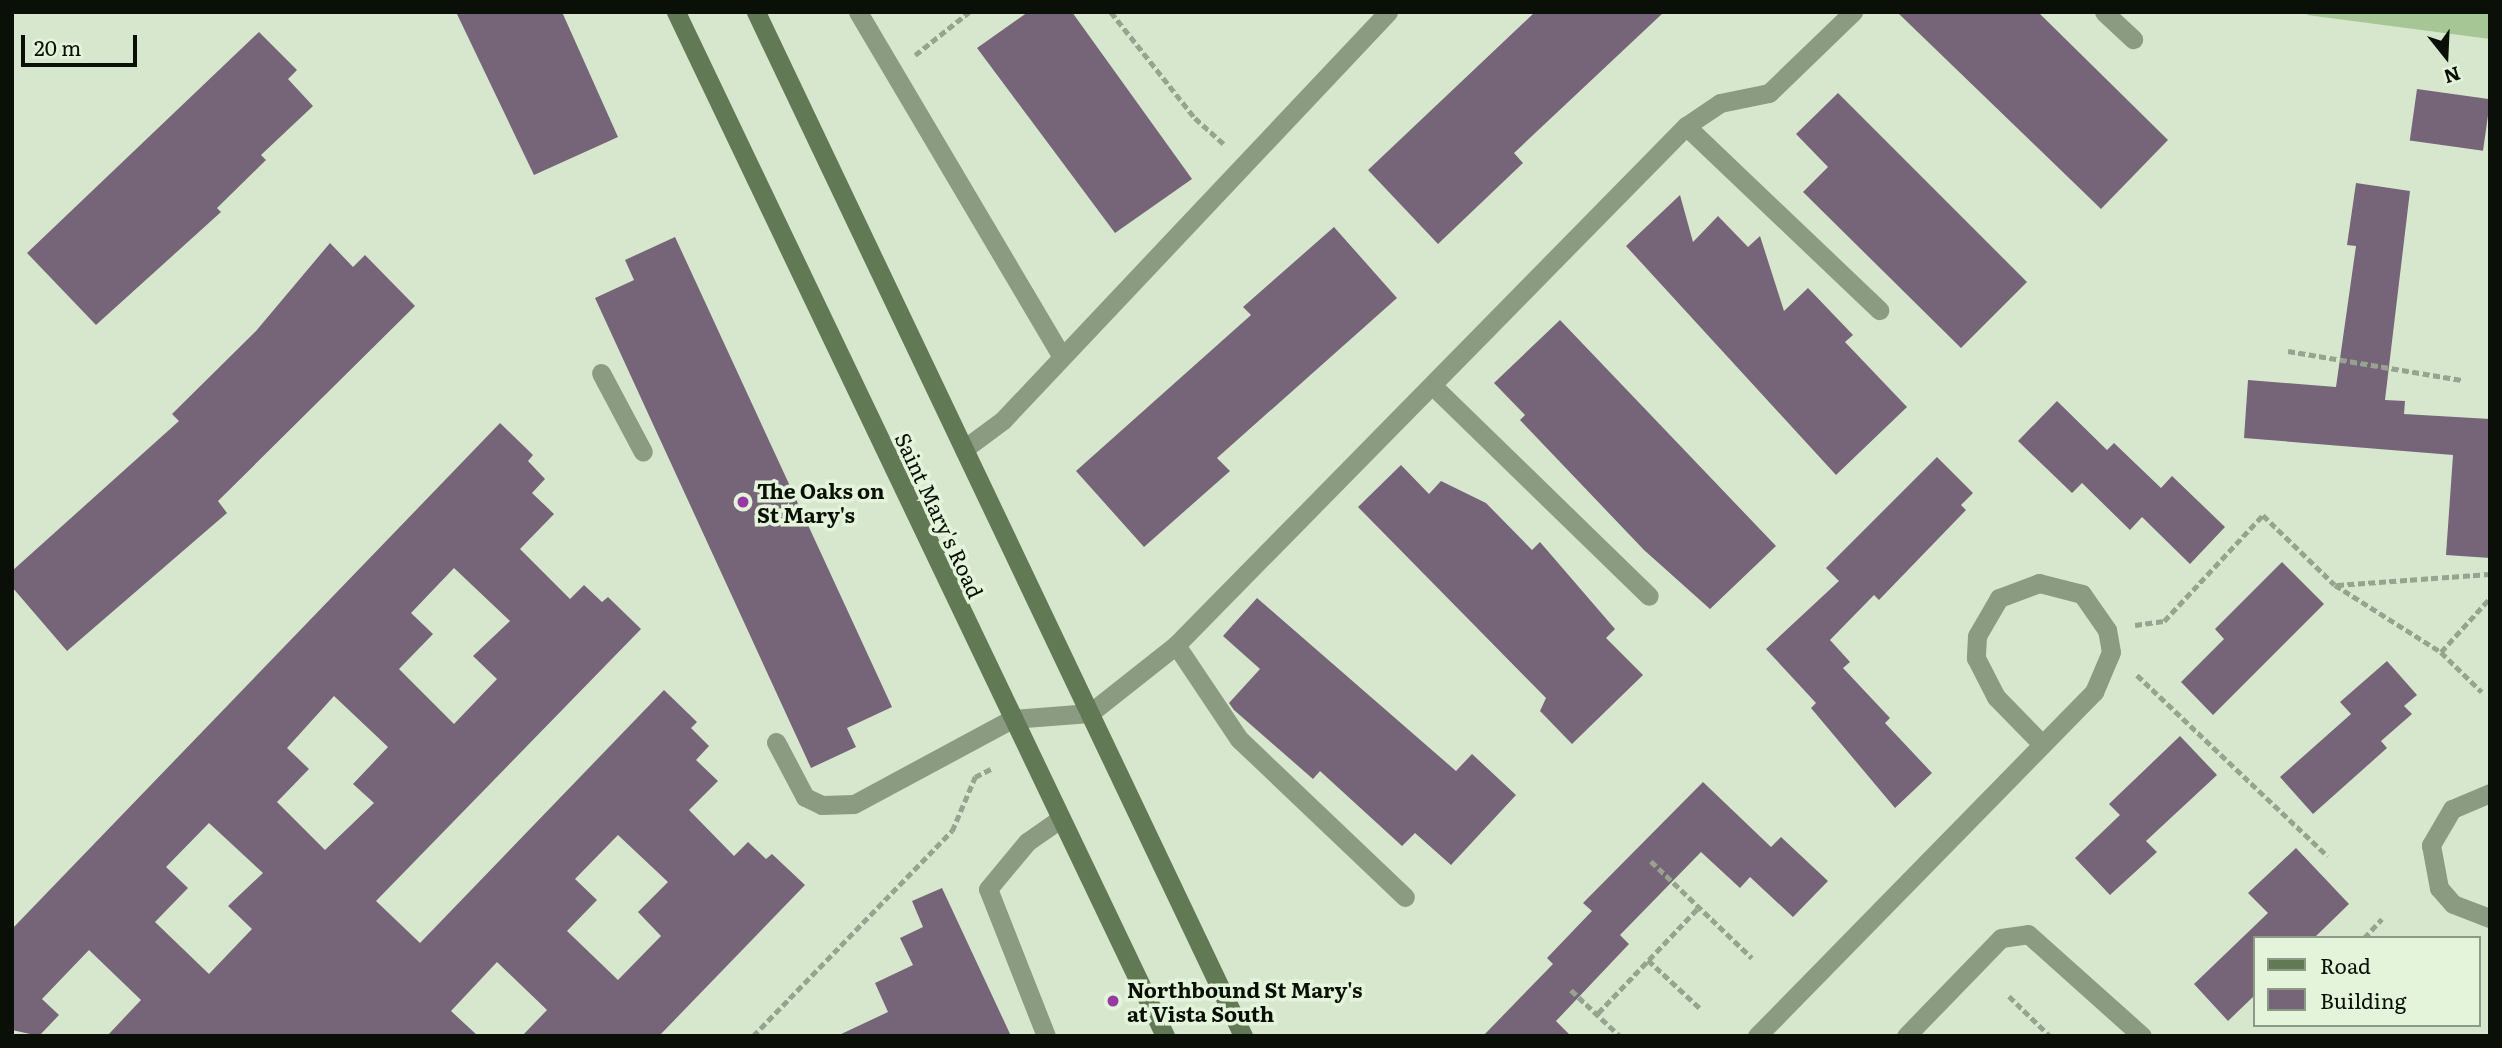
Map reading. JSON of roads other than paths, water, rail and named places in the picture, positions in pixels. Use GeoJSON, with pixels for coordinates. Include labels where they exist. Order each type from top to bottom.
{"type":"FeatureCollection","features":[{"type":"Feature","properties":{"kind":"main road","name":"Saint Mary's Road"},"geometry":{"type":"LineString","coordinates":[[676,12],[1165,1036]]}},
{"type":"Feature","properties":{"kind":"main road"},"geometry":{"type":"LineString","coordinates":[[756,12],[1243,1036]]}},
{"type":"Feature","properties":{"kind":"lane"},"geometry":{"type":"LineString","coordinates":[[858,12],[1060,353]]}},
{"type":"Feature","properties":{"kind":"lane"},"geometry":{"type":"LineString","coordinates":[[964,449],[1003,420],[1060,353],[1388,12]]}},
{"type":"Feature","properties":{"kind":"lane"},"geometry":{"type":"LineString","coordinates":[[776,742],[805,797],[822,805],[854,804],[1012,719],[1090,713],[1176,645],[1435,388],[1686,126],[1720,103],[1769,93],[1853,12]]}},
{"type":"Feature","properties":{"kind":"lane"},"geometry":{"type":"LineString","coordinates":[[2104,12],[2133,39]]}},
{"type":"Feature","properties":{"kind":"lane"},"geometry":{"type":"LineString","coordinates":[[1686,126],[1879,310]]}},
{"type":"Feature","properties":{"kind":"lane"},"geometry":{"type":"LineString","coordinates":[[601,373],[643,452]]}},
{"type":"Feature","properties":{"kind":"lane"},"geometry":{"type":"LineString","coordinates":[[1435,388],[1649,596]]}},
{"type":"Feature","properties":{"kind":"lane"},"geometry":{"type":"LineString","coordinates":[[1757,1036],[2106,674],[2107,630],[2082,594],[2062,585],[2018,587],[1985,616],[1977,636],[1983,679],[2039,741]]}},
{"type":"Feature","properties":{"kind":"lane"},"geometry":{"type":"LineString","coordinates":[[1176,645],[1238,739],[1405,897]]}},
{"type":"Feature","properties":{"kind":"lane"},"geometry":{"type":"LineString","coordinates":[[2490,793],[2452,808],[2431,845],[2439,888],[2453,904],[2490,918]]}},
{"type":"Feature","properties":{"kind":"lane"},"geometry":{"type":"LineString","coordinates":[[1046,1036],[988,889],[1027,842],[1060,819]]}},
{"type":"Feature","properties":{"kind":"lane"},"geometry":{"type":"LineString","coordinates":[[1906,1036],[2001,938],[2028,934],[2142,1036]]}},
{"type":"Feature","properties":{"kind":"place","name":"The Oaks on St Mary's"},"geometry":{"type":"Point","coordinates":[743,502]}},
{"type":"Feature","properties":{"kind":"place","name":"Northbound St Mary's at Vista South"},"geometry":{"type":"Point","coordinates":[1113,1001]}}]}
